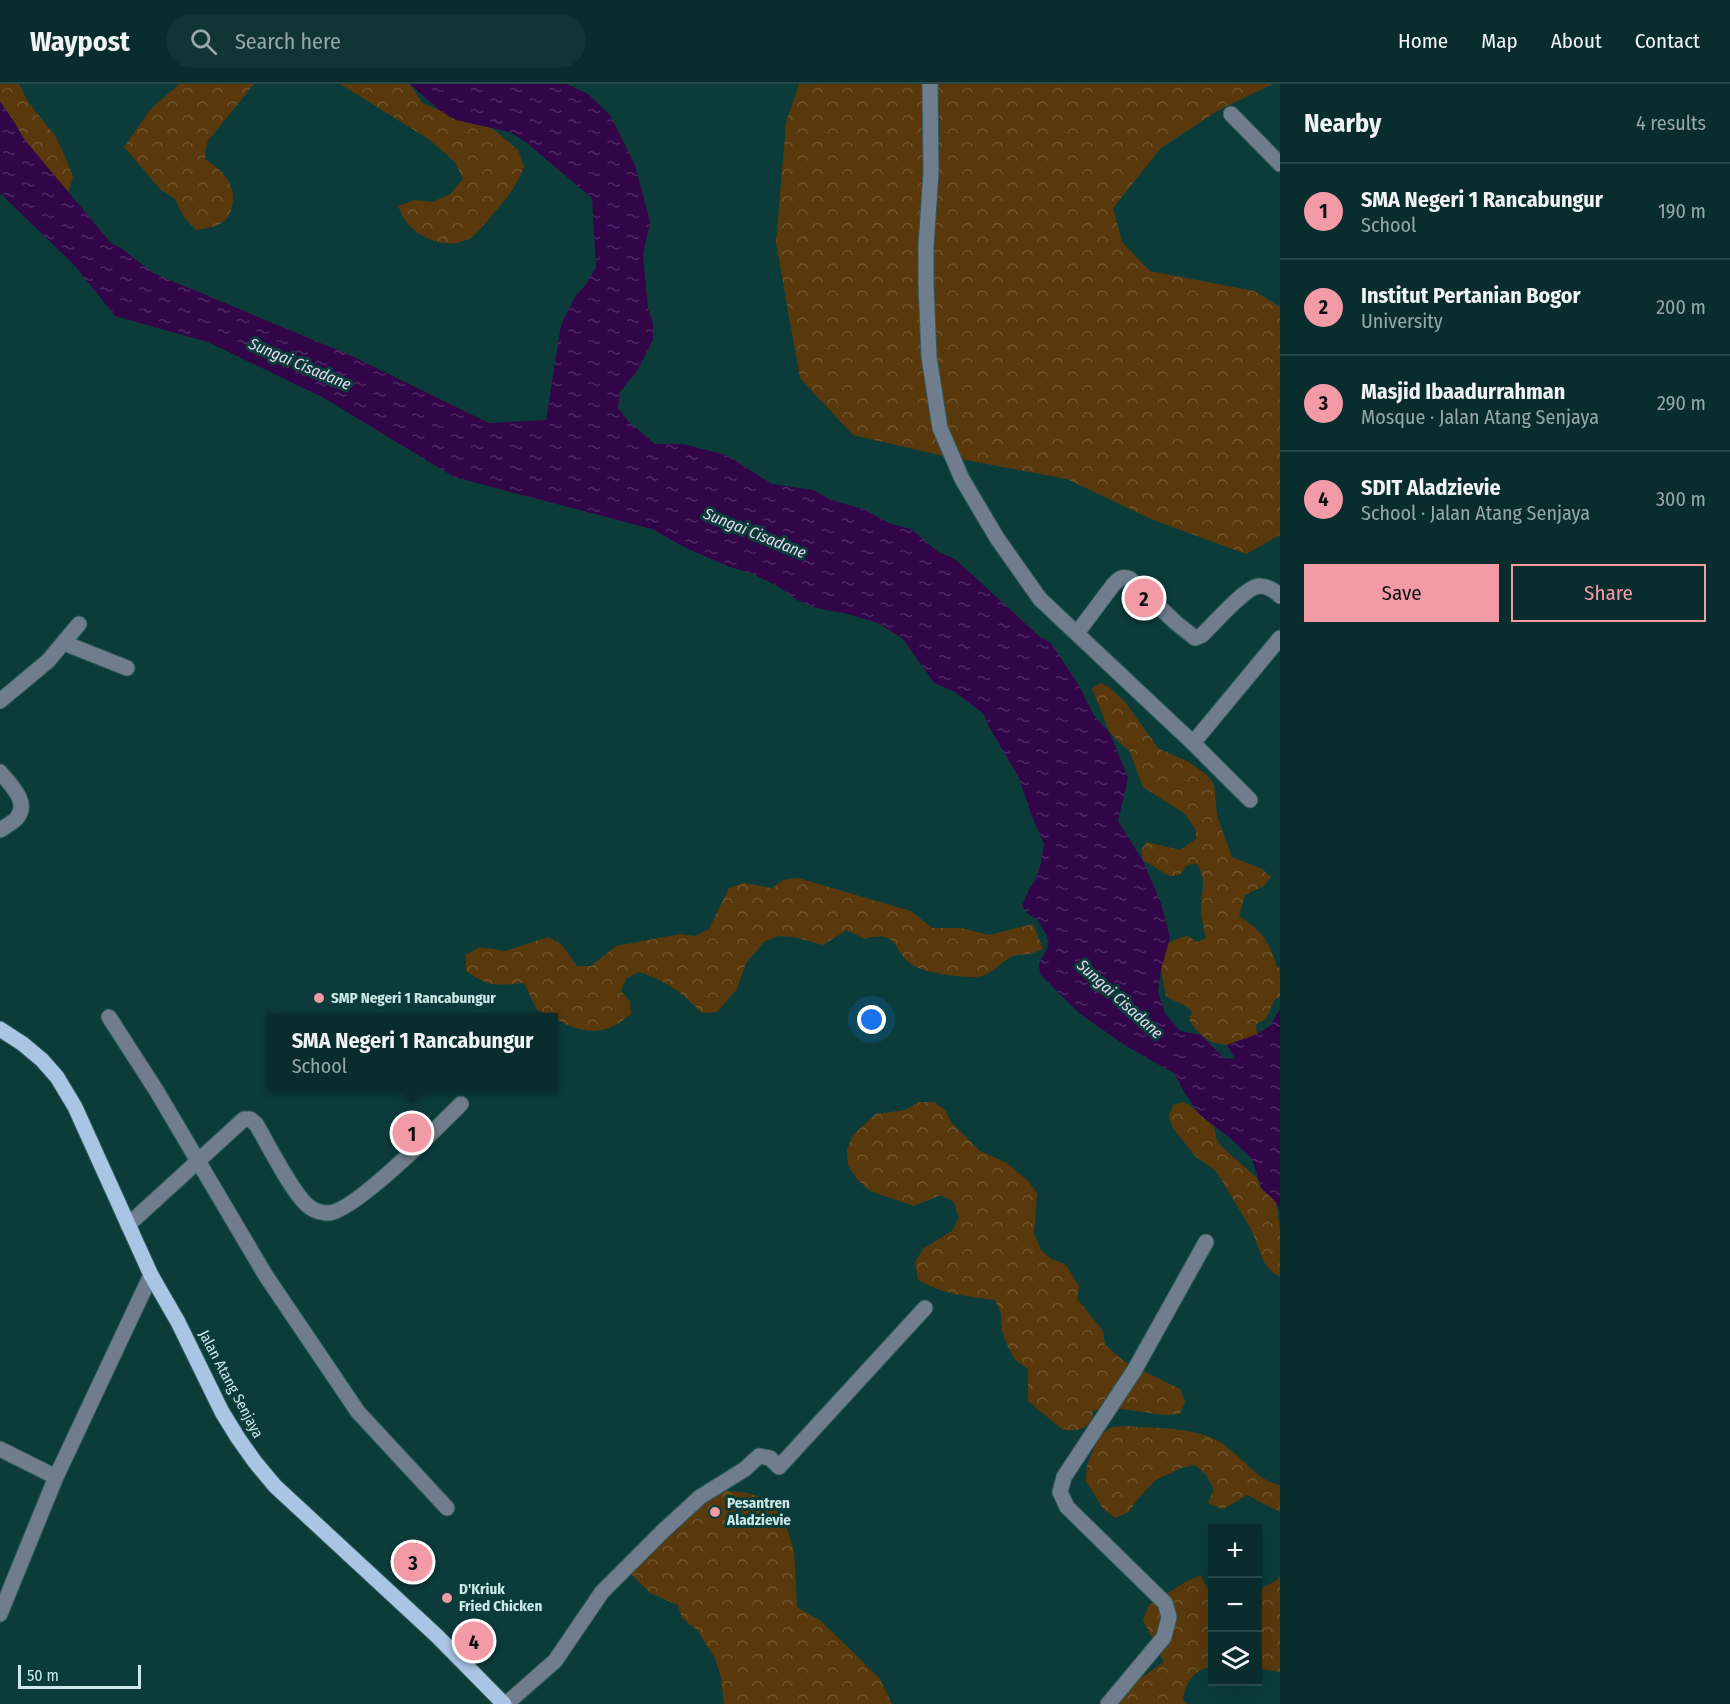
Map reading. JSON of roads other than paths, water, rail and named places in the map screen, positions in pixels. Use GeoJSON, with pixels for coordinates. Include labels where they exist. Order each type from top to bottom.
{"type":"FeatureCollection","features":[{"type":"Feature","properties":{"kind":"main road","name":"Jalan Atang Senjaya"},"geometry":{"type":"LineString","coordinates":[[0,1029],[42,1060],[57,1077],[75,1107],[151,1275],[178,1322],[222,1412],[255,1462],[275,1486],[437,1636],[505,1704]]}},
{"type":"Feature","properties":{"kind":"street"},"geometry":{"type":"LineString","coordinates":[[930,84],[932,172],[926,246],[929,357],[940,428],[962,479],[997,538],[1040,598],[1250,800]]}},
{"type":"Feature","properties":{"kind":"street"},"geometry":{"type":"LineString","coordinates":[[1231,114],[1280,165]]}},
{"type":"Feature","properties":{"kind":"street"},"geometry":{"type":"LineString","coordinates":[[1077,633],[1113,585],[1120,578],[1125,577],[1195,638],[1203,635],[1248,590],[1260,586],[1273,589],[1280,596]]}},
{"type":"Feature","properties":{"kind":"street"},"geometry":{"type":"LineString","coordinates":[[0,700],[48,661],[80,624]]}},
{"type":"Feature","properties":{"kind":"street"},"geometry":{"type":"LineString","coordinates":[[1192,743],[1280,638]]}},
{"type":"Feature","properties":{"kind":"street"},"geometry":{"type":"LineString","coordinates":[[64,643],[127,668]]}},
{"type":"Feature","properties":{"kind":"street"},"geometry":{"type":"LineString","coordinates":[[0,772],[19,795],[21,810],[17,818],[0,830]]}},
{"type":"Feature","properties":{"kind":"street"},"geometry":{"type":"LineString","coordinates":[[109,1017],[156,1090],[266,1276],[358,1412],[447,1508]]}},
{"type":"Feature","properties":{"kind":"street"},"geometry":{"type":"LineString","coordinates":[[128,1225],[244,1119],[250,1119],[256,1124],[296,1192],[309,1208],[329,1214],[346,1206],[409,1156],[461,1104]]}},
{"type":"Feature","properties":{"kind":"street"},"geometry":{"type":"LineString","coordinates":[[1108,1704],[1164,1637],[1169,1617],[1165,1603],[1067,1507],[1060,1491],[1064,1477],[1134,1371],[1206,1242]]}},
{"type":"Feature","properties":{"kind":"street"},"geometry":{"type":"LineString","coordinates":[[0,1614],[56,1477],[151,1275]]}},
{"type":"Feature","properties":{"kind":"street"},"geometry":{"type":"LineString","coordinates":[[505,1704],[555,1661],[602,1592],[662,1532],[700,1497],[745,1469],[759,1456],[770,1458],[779,1467],[925,1308]]}},
{"type":"Feature","properties":{"kind":"street"},"geometry":{"type":"LineString","coordinates":[[0,1449],[56,1477]]}},
{"type":"Feature","properties":{"kind":"water","name":"Sungai Cisadane"},"geometry":{"type":"Polygon","coordinates":[[[410,84],[567,84],[588,94],[610,115],[635,165],[650,222],[643,255],[648,308],[653,323],[653,340],[637,371],[620,392],[618,408],[628,421],[655,444],[683,444],[726,455],[772,484],[813,490],[831,500],[863,509],[891,524],[911,529],[937,551],[956,560],[1040,637],[1050,642],[1078,684],[1094,716],[1110,733],[1128,778],[1118,821],[1143,861],[1161,903],[1170,937],[1158,992],[1165,1013],[1180,1031],[1201,1035],[1224,1058],[1235,1059],[1227,1045],[1257,1034],[1270,1026],[1280,1009],[1280,1210],[1276,1202],[1261,1188],[1252,1159],[1199,1114],[1175,1074],[1123,1044],[1079,1013],[1040,974],[1039,964],[1048,947],[1047,936],[1037,919],[1028,914],[1022,906],[1035,881],[1044,844],[1019,778],[984,714],[955,692],[934,683],[903,639],[878,623],[816,608],[797,600],[779,587],[751,573],[730,567],[684,547],[652,529],[454,477],[324,398],[208,342],[115,316],[75,266],[0,193],[0,102],[24,139],[111,243],[153,273],[354,357],[489,423],[546,420],[561,325],[575,297],[587,283],[596,267],[592,198],[527,143],[510,132],[456,120],[439,110],[410,84]]]}},
{"type":"Feature","properties":{"kind":"place","name":"Institut Pertanian Bogor"},"geometry":{"type":"Point","coordinates":[1144,598]}},
{"type":"Feature","properties":{"kind":"place","name":"SMP Negeri 1 Rancabungur"},"geometry":{"type":"Point","coordinates":[319,998]}},
{"type":"Feature","properties":{"kind":"place","name":"SMA Negeri 1 Rancabungur"},"geometry":{"type":"Point","coordinates":[412,1133]}},
{"type":"Feature","properties":{"kind":"place","name":"Pesantren Aladzievie"},"geometry":{"type":"Point","coordinates":[715,1512]}},
{"type":"Feature","properties":{"kind":"place","name":"Masjid Ibaadurrahman"},"geometry":{"type":"Point","coordinates":[413,1562]}},
{"type":"Feature","properties":{"kind":"place","name":"D'Kriuk Fried Chicken"},"geometry":{"type":"Point","coordinates":[447,1598]}},
{"type":"Feature","properties":{"kind":"place","name":"SDIT Aladzievie"},"geometry":{"type":"Point","coordinates":[474,1641]}}]}
